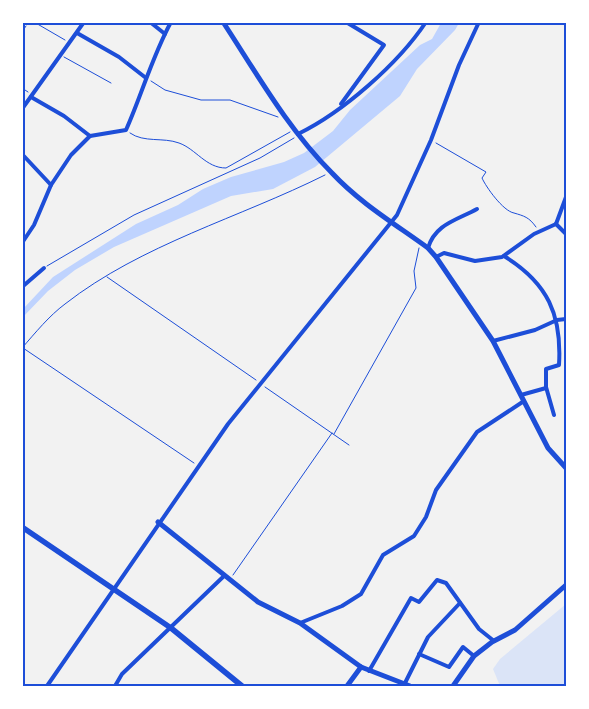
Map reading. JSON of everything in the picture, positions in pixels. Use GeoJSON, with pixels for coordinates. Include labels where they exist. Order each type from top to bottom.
{"type":"FeatureCollection","features":[{"type":"Feature","properties":{"kind":"main road"},"geometry":{"type":"LineString","coordinates":[[22,527],[171,628],[242,686]]}},
{"type":"Feature","properties":{"kind":"street"},"geometry":{"type":"LineString","coordinates":[[22,109],[84,22]]}},
{"type":"Feature","properties":{"kind":"street"},"geometry":{"type":"LineString","coordinates":[[150,22],[165,34]]}},
{"type":"Feature","properties":{"kind":"street"},"geometry":{"type":"LineString","coordinates":[[22,243],[34,224],[52,185],[71,155],[90,136],[126,130],[138,105],[146,78],[171,22]]}},
{"type":"Feature","properties":{"kind":"street"},"geometry":{"type":"LineString","coordinates":[[222,22],[288,121],[330,171],[391,223],[428,248],[436,257],[493,341],[548,448],[566,468]]}},
{"type":"Feature","properties":{"kind":"street"},"geometry":{"type":"LineString","coordinates":[[338,108],[384,45],[346,22]]}},
{"type":"Feature","properties":{"kind":"street"},"geometry":{"type":"LineString","coordinates":[[296,132],[316,125],[386,69],[412,43],[426,22]]}},
{"type":"Feature","properties":{"kind":"street"},"geometry":{"type":"LineString","coordinates":[[47,686],[198,466],[260,384],[391,223],[432,140],[459,65],[479,22]]}},
{"type":"Feature","properties":{"kind":"street"},"geometry":{"type":"LineString","coordinates":[[76,33],[119,57],[146,78]]}},
{"type":"Feature","properties":{"kind":"street"},"geometry":{"type":"LineString","coordinates":[[31,96],[64,116],[90,136]]}},
{"type":"Feature","properties":{"kind":"street"},"geometry":{"type":"LineString","coordinates":[[22,154],[52,185]]}},
{"type":"Feature","properties":{"kind":"street"},"geometry":{"type":"LineString","coordinates":[[436,257],[444,253],[475,261],[504,256],[540,231],[556,224],[566,196]]}},
{"type":"Feature","properties":{"kind":"street"},"geometry":{"type":"LineString","coordinates":[[428,248],[431,238],[439,229],[477,209]]}},
{"type":"Feature","properties":{"kind":"street"},"geometry":{"type":"LineString","coordinates":[[556,224],[566,234]]}},
{"type":"Feature","properties":{"kind":"street"},"geometry":{"type":"LineString","coordinates":[[504,256],[533,277],[542,288],[557,320],[560,340],[559,365],[546,369],[546,388],[554,415]]}},
{"type":"Feature","properties":{"kind":"street"},"geometry":{"type":"LineString","coordinates":[[22,287],[44,268]]}},
{"type":"Feature","properties":{"kind":"street"},"geometry":{"type":"LineString","coordinates":[[493,341],[535,330],[557,320],[566,319]]}},
{"type":"Feature","properties":{"kind":"street"},"geometry":{"type":"LineString","coordinates":[[521,395],[546,388]]}},
{"type":"Feature","properties":{"kind":"street"},"geometry":{"type":"LineString","coordinates":[[300,623],[342,606],[361,594],[383,555],[414,536],[426,517],[436,490],[477,432],[524,401]]}},
{"type":"Feature","properties":{"kind":"street"},"geometry":{"type":"LineString","coordinates":[[158,522],[258,602],[300,623],[361,667],[407,686],[419,654],[428,637],[460,602]]}},
{"type":"Feature","properties":{"kind":"street"},"geometry":{"type":"LineString","coordinates":[[115,686],[122,674],[227,578]]}},
{"type":"Feature","properties":{"kind":"street"},"geometry":{"type":"LineString","coordinates":[[369,671],[411,598],[419,602],[437,580],[446,583],[478,629],[494,640]]}},
{"type":"Feature","properties":{"kind":"street"},"geometry":{"type":"LineString","coordinates":[[453,686],[474,656],[494,640],[515,630],[566,585]]}},
{"type":"Feature","properties":{"kind":"street"},"geometry":{"type":"LineString","coordinates":[[419,654],[449,667],[463,647],[474,656]]}},
{"type":"Feature","properties":{"kind":"street"},"geometry":{"type":"LineString","coordinates":[[347,686],[361,667]]}},
{"type":"Feature","properties":{"kind":"path"},"geometry":{"type":"LineString","coordinates":[[34,22],[70,43]]}},
{"type":"Feature","properties":{"kind":"path"},"geometry":{"type":"LineString","coordinates":[[22,32],[26,26]]}},
{"type":"Feature","properties":{"kind":"path"},"geometry":{"type":"LineString","coordinates":[[62,55],[111,84]]}},
{"type":"Feature","properties":{"kind":"path"},"geometry":{"type":"LineString","coordinates":[[146,78],[165,90],[201,100],[230,100],[288,121]]}},
{"type":"Feature","properties":{"kind":"path"},"geometry":{"type":"LineString","coordinates":[[22,88],[31,96]]}},
{"type":"Feature","properties":{"kind":"path"},"geometry":{"type":"LineString","coordinates":[[126,130],[139,138],[177,142],[192,150],[213,166],[220,168],[226,168],[296,132]]}},
{"type":"Feature","properties":{"kind":"path"},"geometry":{"type":"LineString","coordinates":[[44,268],[134,215],[287,144],[296,132]]}},
{"type":"Feature","properties":{"kind":"path"},"geometry":{"type":"LineString","coordinates":[[432,140],[486,172],[482,178],[498,200],[509,211],[530,219],[540,231]]}},
{"type":"Feature","properties":{"kind":"path"},"geometry":{"type":"LineString","coordinates":[[198,466],[23,347],[64,304],[106,276],[164,245],[282,196],[330,171]]}},
{"type":"Feature","properties":{"kind":"path"},"geometry":{"type":"LineString","coordinates":[[227,578],[333,434],[416,288],[414,271],[420,243]]}},
{"type":"Feature","properties":{"kind":"path"},"geometry":{"type":"LineString","coordinates":[[106,276],[349,445]]}},
{"type":"Feature","properties":{"kind":"shaded area"},"geometry":{"type":"Polygon","coordinates":[[[566,604],[566,686],[500,686],[493,669],[500,659],[566,604]]]}},
{"type":"Feature","properties":{"kind":"water"},"geometry":{"type":"Polygon","coordinates":[[[441,23],[459,23],[455,30],[417,69],[400,96],[315,167],[273,189],[231,196],[114,247],[75,270],[48,291],[23,317],[23,309],[53,277],[136,224],[178,205],[203,189],[231,177],[284,162],[304,153],[333,131],[350,110],[420,45],[432,39],[441,23]]]}}]}
